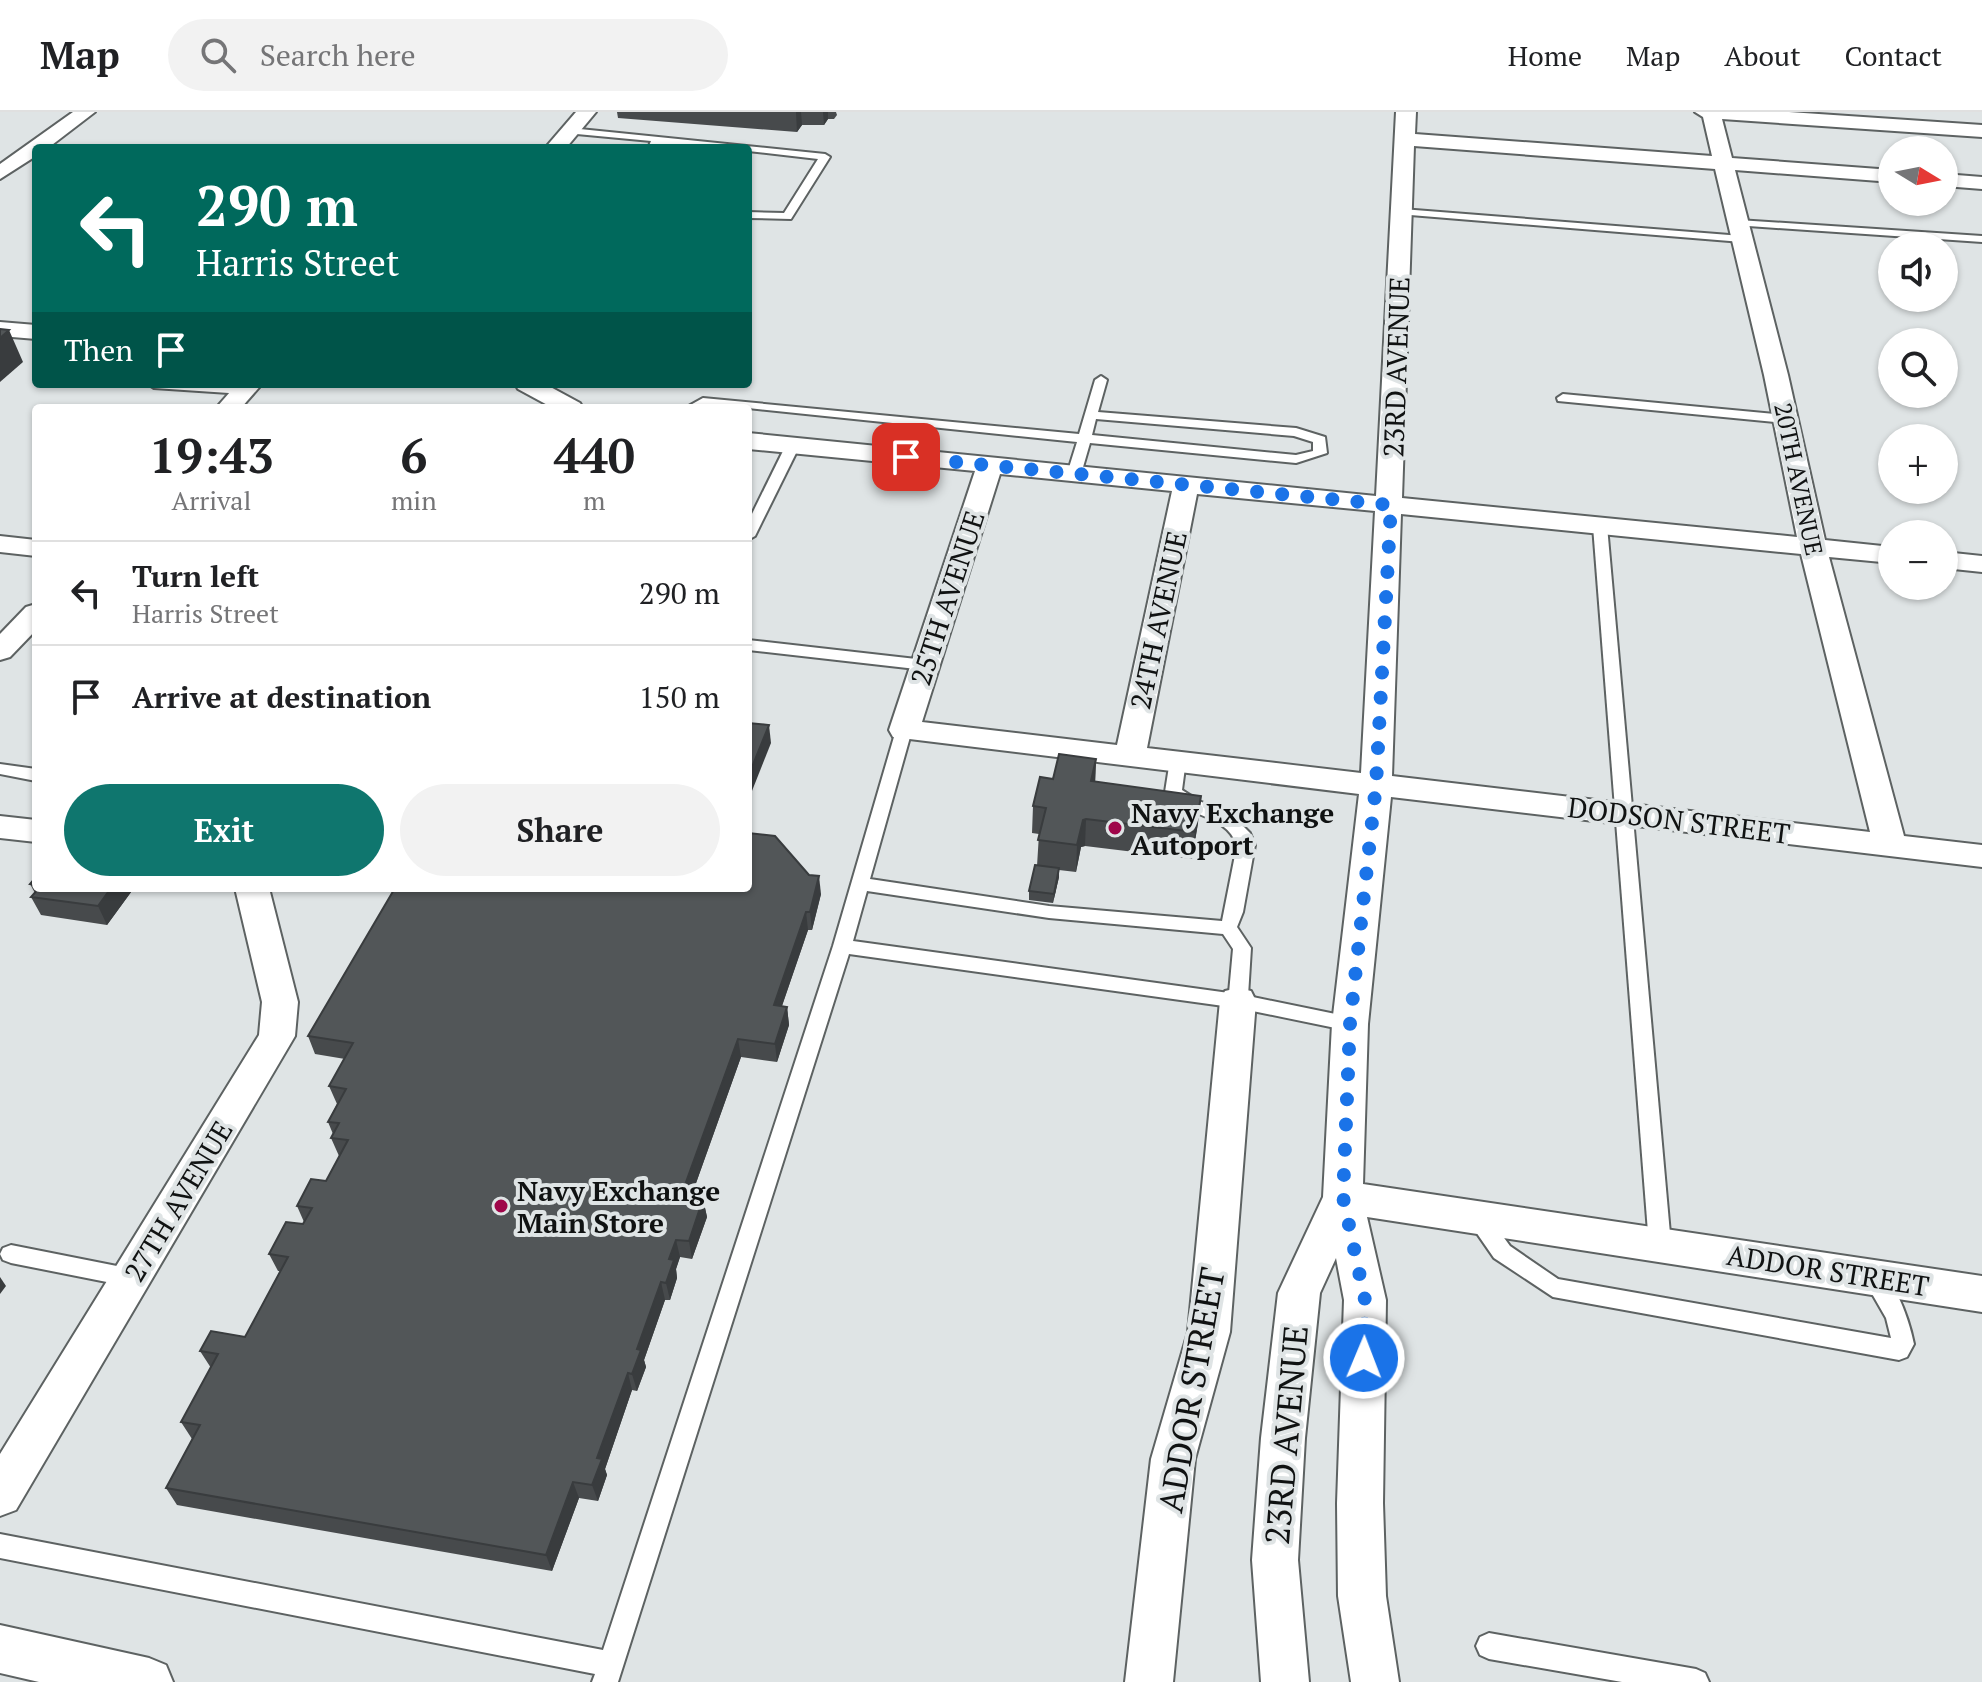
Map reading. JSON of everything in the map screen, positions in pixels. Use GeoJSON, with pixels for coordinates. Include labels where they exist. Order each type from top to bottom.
{"type":"FeatureCollection","features":[{"type":"Feature","properties":{"kind":"street"},"geometry":{"type":"LineString","coordinates":[[40,144],[85,112]]}},
{"type":"Feature","properties":{"kind":"street"},"geometry":{"type":"LineString","coordinates":[[559,144],[586,112]]}},
{"type":"Feature","properties":{"kind":"street"},"geometry":{"type":"LineString","coordinates":[[1705,112],[1788,115],[1982,131]]}},
{"type":"Feature","properties":{"kind":"street","name":"20TH AVENUE"},"geometry":{"type":"LineString","coordinates":[[1711,112],[1813,548],[1890,845]]}},
{"type":"Feature","properties":{"kind":"street"},"geometry":{"type":"LineString","coordinates":[[1406,126],[1722,163],[1878,175]]}},
{"type":"Feature","properties":{"kind":"street","name":"23RD AVENUE"},"geometry":{"type":"LineString","coordinates":[[1375,1682],[1362,1596],[1360,1503],[1365,1300],[1343,1197],[1350,1024],[1376,785],[1406,126]]}},
{"type":"Feature","properties":{"kind":"street"},"geometry":{"type":"LineString","coordinates":[[0,173],[32,150]]}},
{"type":"Feature","properties":{"kind":"street"},"geometry":{"type":"LineString","coordinates":[[1958,181],[1982,183]]}},
{"type":"Feature","properties":{"kind":"street"},"geometry":{"type":"LineString","coordinates":[[0,329],[32,332]]}},
{"type":"Feature","properties":{"kind":"street"},"geometry":{"type":"LineString","coordinates":[[534,388],[564,404]]}},
{"type":"Feature","properties":{"kind":"street"},"geometry":{"type":"LineString","coordinates":[[752,441],[1878,554]]}},
{"type":"Feature","properties":{"kind":"street","name":"25TH AVENUE"},"geometry":{"type":"LineString","coordinates":[[904,730],[990,466]]}},
{"type":"Feature","properties":{"kind":"street","name":"24TH AVENUE"},"geometry":{"type":"LineString","coordinates":[[1130,755],[1186,485]]}},
{"type":"Feature","properties":{"kind":"street"},"geometry":{"type":"LineString","coordinates":[[0,544],[32,548]]}},
{"type":"Feature","properties":{"kind":"street"},"geometry":{"type":"LineString","coordinates":[[1958,561],[1982,564]]}},
{"type":"Feature","properties":{"kind":"street"},"geometry":{"type":"LineString","coordinates":[[0,651],[32,617]]}},
{"type":"Feature","properties":{"kind":"street","name":"DODSON STREET"},"geometry":{"type":"LineString","coordinates":[[904,730],[1982,856]]}},
{"type":"Feature","properties":{"kind":"street"},"geometry":{"type":"LineString","coordinates":[[0,827],[32,831]]}},
{"type":"Feature","properties":{"kind":"street","name":"27TH AVENUE"},"geometry":{"type":"LineString","coordinates":[[3,1484],[132,1278],[277,1036],[280,1002],[253,892]]}},
{"type":"Feature","properties":{"kind":"street","name":"ADDOR STREET"},"geometry":{"type":"LineString","coordinates":[[1149,1682],[1173,1459],[1209,1332],[1238,1001]]}},
{"type":"Feature","properties":{"kind":"street","name":"23RD AVENUE"},"geometry":{"type":"LineString","coordinates":[[1285,1682],[1275,1560],[1283,1438],[1299,1293],[1343,1197]]}},
{"type":"Feature","properties":{"kind":"street","name":"ADDOR STREET"},"geometry":{"type":"LineString","coordinates":[[1343,1197],[1982,1294]]}},
{"type":"Feature","properties":{"kind":"street"},"geometry":{"type":"LineString","coordinates":[[0,1649],[149,1682]]}},
{"type":"Feature","properties":{"kind":"lane"},"geometry":{"type":"LineString","coordinates":[[570,131],[653,138],[655,144]]}},
{"type":"Feature","properties":{"kind":"lane"},"geometry":{"type":"LineString","coordinates":[[752,148],[825,157],[787,217],[752,215]]}},
{"type":"Feature","properties":{"kind":"lane"},"geometry":{"type":"LineString","coordinates":[[1402,212],[1740,231],[1982,239]]}},
{"type":"Feature","properties":{"kind":"lane"},"geometry":{"type":"LineString","coordinates":[[1074,474],[1101,380]]}},
{"type":"Feature","properties":{"kind":"lane"},"geometry":{"type":"LineString","coordinates":[[189,388],[241,394]]}},
{"type":"Feature","properties":{"kind":"lane"},"geometry":{"type":"LineString","coordinates":[[1563,398],[1785,419]]}},
{"type":"Feature","properties":{"kind":"lane"},"geometry":{"type":"LineString","coordinates":[[699,404],[724,404]]}},
{"type":"Feature","properties":{"kind":"lane"},"geometry":{"type":"LineString","coordinates":[[752,407],[1296,459],[1320,453],[1320,440],[1296,432],[1091,415]]}},
{"type":"Feature","properties":{"kind":"lane"},"geometry":{"type":"LineString","coordinates":[[752,528],[793,445]]}},
{"type":"Feature","properties":{"kind":"lane"},"geometry":{"type":"LineString","coordinates":[[1600,526],[1660,1245]]}},
{"type":"Feature","properties":{"kind":"lane"},"geometry":{"type":"LineString","coordinates":[[752,645],[925,665]]}},
{"type":"Feature","properties":{"kind":"lane"},"geometry":{"type":"LineString","coordinates":[[0,1546],[608,1673],[842,946],[904,730]]}},
{"type":"Feature","properties":{"kind":"lane"},"geometry":{"type":"LineString","coordinates":[[1178,760],[1173,792],[1181,801],[1227,818],[1244,835],[1246,845],[1234,912],[1228,928]]}},
{"type":"Feature","properties":{"kind":"lane"},"geometry":{"type":"LineString","coordinates":[[0,769],[32,774]]}},
{"type":"Feature","properties":{"kind":"lane"},"geometry":{"type":"LineString","coordinates":[[859,884],[1049,912],[1228,928],[1242,948],[1238,1001]]}},
{"type":"Feature","properties":{"kind":"lane"},"geometry":{"type":"LineString","coordinates":[[842,946],[1238,1001],[1350,1024]]}},
{"type":"Feature","properties":{"kind":"lane"},"geometry":{"type":"LineString","coordinates":[[1476,1217],[1502,1252],[1553,1288],[1899,1350],[1903,1344],[1897,1316],[1874,1277]]}},
{"type":"Feature","properties":{"kind":"lane"},"geometry":{"type":"LineString","coordinates":[[11,1254],[132,1278]]}},
{"type":"Feature","properties":{"kind":"lane"},"geometry":{"type":"LineString","coordinates":[[1489,1646],[1696,1682]]}},
{"type":"Feature","properties":{"kind":"building"},"geometry":{"type":"Polygon","coordinates":[[[0,329],[9,330],[0,338],[0,329]]]}},
{"type":"Feature","properties":{"kind":"building"},"geometry":{"type":"Polygon","coordinates":[[[752,723],[769,725],[752,767],[752,723]]]}},
{"type":"Feature","properties":{"kind":"building"},"geometry":{"type":"Polygon","coordinates":[[[1059,754],[1096,759],[1091,781],[1201,796],[1195,832],[1086,819],[1083,820],[1077,845],[1038,840],[1046,808],[1033,806],[1040,777],[1053,779],[1059,754]]]}},
{"type":"Feature","properties":{"kind":"building","name":"Navy Exchange Main Store"},"geometry":{"type":"Polygon","coordinates":[[[752,833],[775,836],[809,875],[819,876],[810,912],[806,912],[774,1005],[787,1007],[775,1044],[738,1039],[681,1196],[703,1199],[689,1241],[676,1240],[669,1259],[674,1260],[666,1283],[661,1282],[637,1349],[641,1350],[632,1374],[628,1373],[597,1458],[602,1459],[592,1485],[573,1482],[546,1555],[166,1488],[200,1425],[181,1422],[218,1354],[200,1351],[211,1331],[245,1337],[288,1257],[269,1254],[286,1222],[303,1224],[312,1208],[297,1206],[311,1179],[326,1181],[348,1140],[331,1138],[339,1123],[328,1122],[346,1089],[329,1086],[353,1043],[308,1036],[393,892],[752,892],[752,833]]]}},
{"type":"Feature","properties":{"kind":"building"},"geometry":{"type":"Polygon","coordinates":[[[1035,865],[1059,868],[1054,894],[1029,891],[1035,865]]]}},
{"type":"Feature","properties":{"kind":"building"},"geometry":{"type":"Polygon","coordinates":[[[35,892],[108,892],[98,906],[31,897],[35,892]]]}},
{"type":"Feature","properties":{"kind":"place","name":"Navy Exchange Autoport"},"geometry":{"type":"Point","coordinates":[1115,828]}},
{"type":"Feature","properties":{"kind":"place","name":"Navy Exchange Main Store"},"geometry":{"type":"Point","coordinates":[501,1206]}},
{"type":"Feature","properties":{"kind":"route"},"geometry":{"type":"LineString","coordinates":[[906,457],[1391,505],[1376,785],[1350,1024],[1343,1197],[1365,1300],[1364,1358]]}}]}
